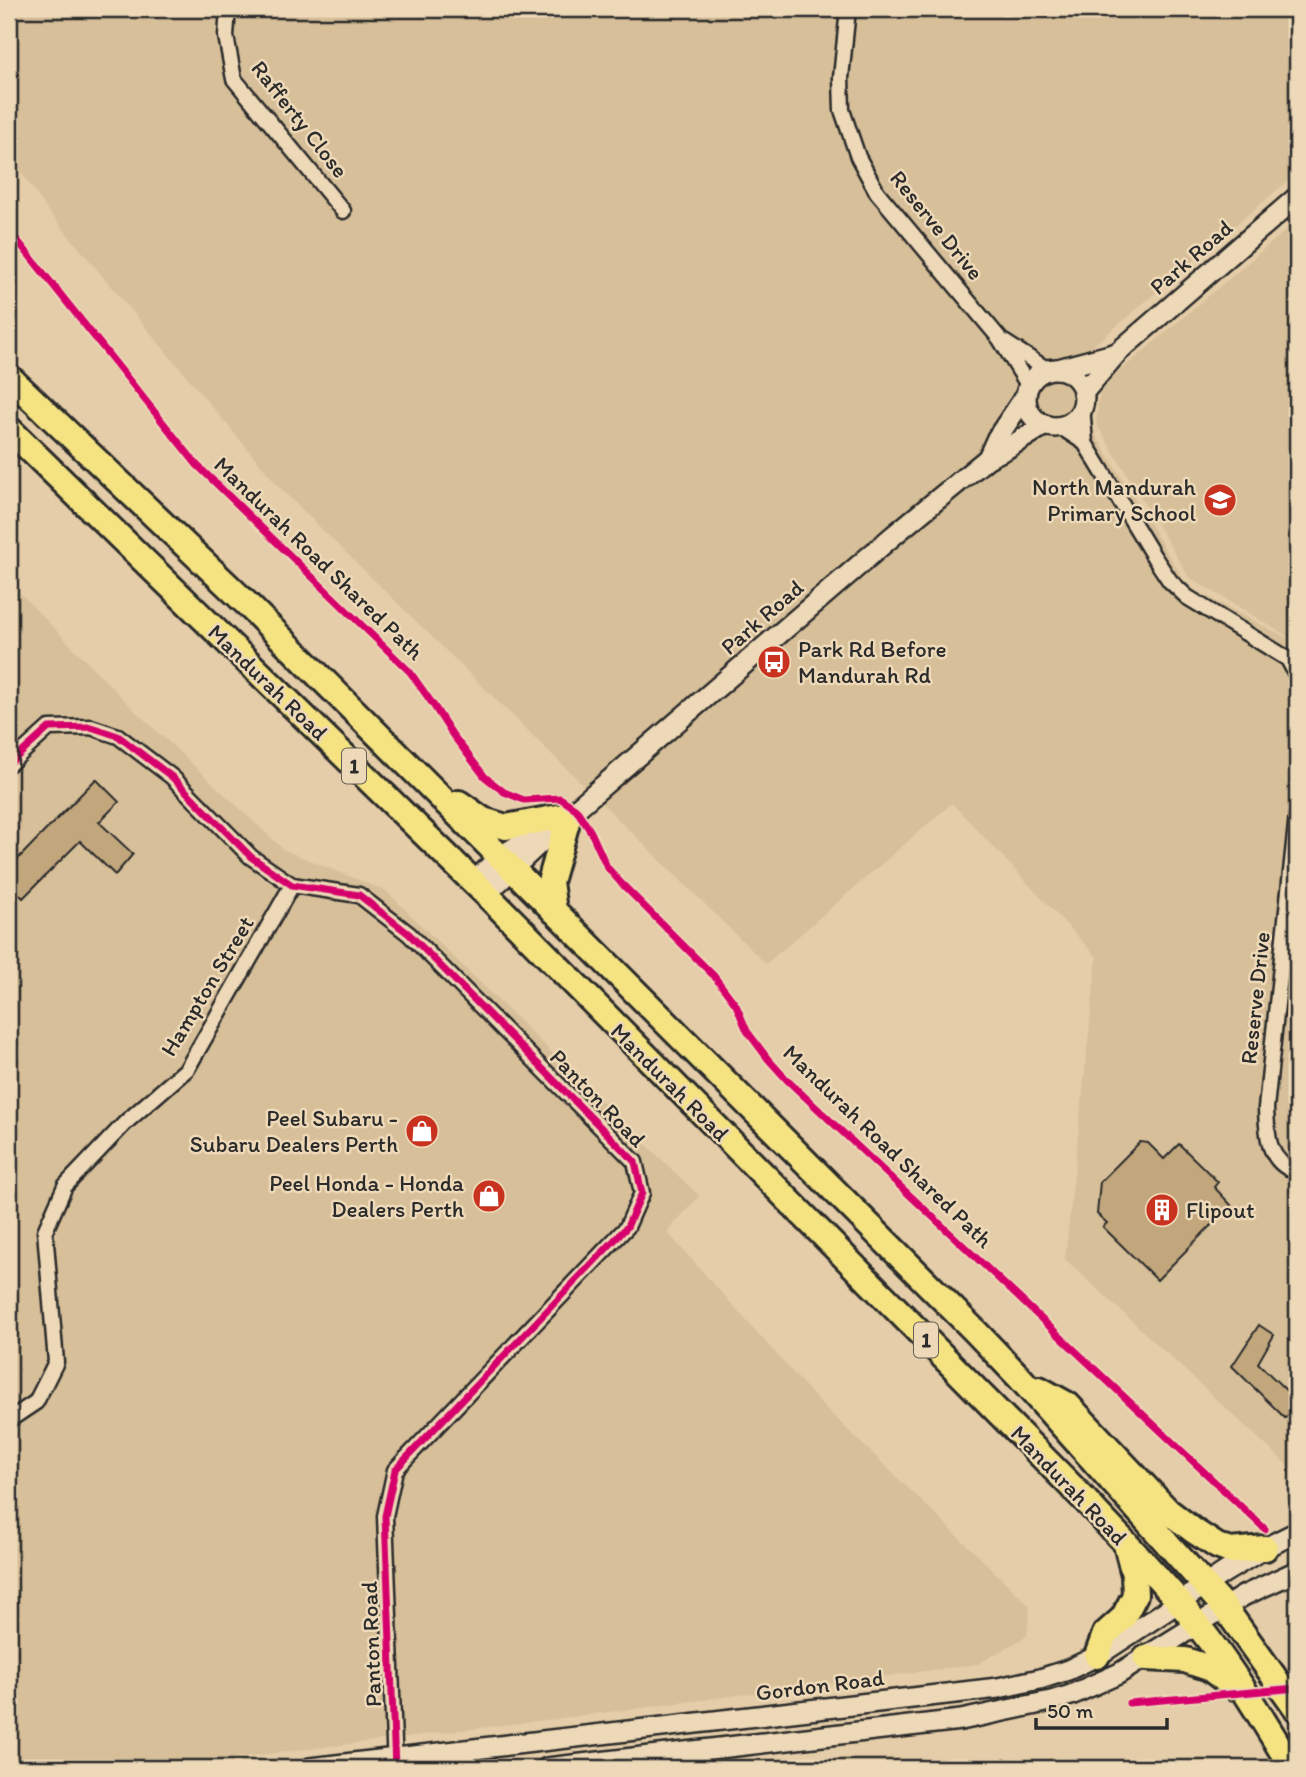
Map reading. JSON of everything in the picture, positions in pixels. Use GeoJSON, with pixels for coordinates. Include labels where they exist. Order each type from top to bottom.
{"type":"FeatureCollection","features":[{"type":"Feature","properties":{"kind":"highway","name":"Mandurah Road"},"geometry":{"type":"LineString","coordinates":[[9,377],[246,603],[974,1330],[1225,1608],[1297,1709]]}},
{"type":"Feature","properties":{"kind":"highway","name":"Mandurah Road"},"geometry":{"type":"LineString","coordinates":[[9,429],[19,444],[480,888],[1075,1490],[1180,1602],[1251,1700],[1292,1768]]}},
{"type":"Feature","properties":{"kind":"highway"},"geometry":{"type":"LineString","coordinates":[[415,772],[483,820],[506,827],[569,815],[550,882],[554,911]]}},
{"type":"Feature","properties":{"kind":"highway"},"geometry":{"type":"LineString","coordinates":[[1020,1378],[1068,1405],[1168,1511],[1194,1531],[1230,1551],[1265,1548]]}},
{"type":"Feature","properties":{"kind":"highway"},"geometry":{"type":"LineString","coordinates":[[1097,1656],[1105,1634],[1124,1618],[1135,1595],[1134,1575],[1125,1543]]}},
{"type":"Feature","properties":{"kind":"highway"},"geometry":{"type":"LineString","coordinates":[[1146,1658],[1185,1660],[1209,1668],[1251,1700]]}},
{"type":"Feature","properties":{"kind":"main road","name":"Park Road"},"geometry":{"type":"LineString","coordinates":[[1083,400],[1117,353],[1297,197]]}},
{"type":"Feature","properties":{"kind":"main road","name":"Park Road"},"geometry":{"type":"LineString","coordinates":[[1053,369],[1117,353]]}},
{"type":"Feature","properties":{"kind":"main road"},"geometry":{"type":"LineString","coordinates":[[1053,369],[1075,377],[1080,384],[1083,400],[1074,419],[1052,426],[1037,420],[1030,413],[1027,390],[1033,378],[1053,369]]}},
{"type":"Feature","properties":{"kind":"main road","name":"Park Road"},"geometry":{"type":"LineString","coordinates":[[989,458],[997,439],[1027,390]]}},
{"type":"Feature","properties":{"kind":"main road","name":"Park Road"},"geometry":{"type":"LineString","coordinates":[[480,888],[505,863],[569,815],[894,535],[989,458],[1052,426]]}},
{"type":"Feature","properties":{"kind":"main road","name":"Gordon Road"},"geometry":{"type":"LineString","coordinates":[[310,1768],[394,1764],[998,1688],[1040,1679],[1068,1670],[1097,1656],[1265,1548],[1297,1532]]}},
{"type":"Feature","properties":{"kind":"main road"},"geometry":{"type":"LineString","coordinates":[[547,1768],[961,1720],[1051,1701],[1101,1682],[1146,1658],[1251,1592],[1297,1571]]}},
{"type":"Feature","properties":{"kind":"main road"},"geometry":{"type":"LineString","coordinates":[[865,1704],[869,1731]]}},
{"type":"Feature","properties":{"kind":"main road"},"geometry":{"type":"LineString","coordinates":[[747,1718],[750,1745]]}},
{"type":"Feature","properties":{"kind":"street","name":"Rafferty Close"},"geometry":{"type":"LineString","coordinates":[[228,9],[226,36],[234,79],[343,211]]}},
{"type":"Feature","properties":{"kind":"street","name":"Reserve Drive"},"geometry":{"type":"LineString","coordinates":[[848,9],[841,78],[842,110],[858,157],[877,192],[1000,339],[1027,390]]}},
{"type":"Feature","properties":{"kind":"street","name":"Reserve Drive"},"geometry":{"type":"LineString","coordinates":[[1000,339],[1053,369]]}},
{"type":"Feature","properties":{"kind":"street"},"geometry":{"type":"LineString","coordinates":[[1083,400],[1085,443],[1170,581],[1187,597],[1288,659],[1297,676]]}},
{"type":"Feature","properties":{"kind":"street"},"geometry":{"type":"LineString","coordinates":[[1052,426],[1085,443]]}},
{"type":"Feature","properties":{"kind":"street","name":"Panton Road"},"geometry":{"type":"LineString","coordinates":[[9,764],[49,728],[91,727],[118,736],[172,777],[251,857],[292,884],[359,895],[409,934],[635,1163],[642,1193],[627,1227],[395,1470],[385,1516],[394,1764]]}},
{"type":"Feature","properties":{"kind":"street","name":"Reserve Drive"},"geometry":{"type":"LineString","coordinates":[[1297,814],[1266,1134],[1273,1155],[1289,1169],[1297,1172]]}},
{"type":"Feature","properties":{"kind":"street","name":"Hampton Street"},"geometry":{"type":"LineString","coordinates":[[9,1420],[36,1402],[56,1363],[45,1231],[65,1186],[126,1122],[187,1069],[292,884]]}},
{"type":"Feature","properties":{"kind":"shaded area"},"geometry":{"type":"Polygon","coordinates":[[[9,9],[1297,9],[1297,173],[1074,362],[1093,387],[1092,429],[1188,587],[1297,643],[1297,1474],[1065,1259],[1097,957],[952,803],[766,964],[282,490],[49,212],[9,155],[9,9]]]}},
{"type":"Feature","properties":{"kind":"shaded area","name":"North Mandurah Primary School"},"geometry":{"type":"Polygon","coordinates":[[[1297,221],[1297,642],[1189,577],[1096,423],[1100,388],[1297,221]]]}},
{"type":"Feature","properties":{"kind":"shaded area"},"geometry":{"type":"Polygon","coordinates":[[[9,582],[129,705],[284,850],[386,891],[699,1196],[667,1232],[820,1403],[1030,1606],[1027,1636],[978,1664],[594,1714],[151,1768],[9,1768],[9,582]]]}},
{"type":"Feature","properties":{"kind":"building"},"geometry":{"type":"Polygon","coordinates":[[[96,779],[119,802],[99,822],[133,854],[115,875],[80,841],[23,898],[9,884],[9,868],[96,779]]]}},
{"type":"Feature","properties":{"kind":"building","name":"Flipout"},"geometry":{"type":"Polygon","coordinates":[[[1140,1142],[1148,1143],[1164,1159],[1179,1144],[1218,1182],[1214,1187],[1231,1205],[1157,1280],[1103,1227],[1107,1223],[1097,1214],[1100,1182],[1140,1142]]]}},
{"type":"Feature","properties":{"kind":"building"},"geometry":{"type":"Polygon","coordinates":[[[1259,1325],[1274,1335],[1258,1363],[1297,1401],[1297,1407],[1285,1418],[1232,1366],[1259,1325]]]}},
{"type":"Feature","properties":{"kind":"cycle path","name":"Mandurah Road Shared Path"},"geometry":{"type":"LineString","coordinates":[[9,230],[197,465],[410,672],[485,777],[504,792],[524,800],[560,798],[576,809],[591,832],[607,867],[714,976],[736,1005],[747,1031],[787,1080],[1265,1529]]}},
{"type":"Feature","properties":{"kind":"cycle path"},"geometry":{"type":"LineString","coordinates":[[9,764],[49,728],[91,727],[118,736],[172,777],[251,857],[292,885],[359,895],[409,934],[635,1162],[642,1193],[627,1227],[395,1470],[385,1516],[395,1768]]}},
{"type":"Feature","properties":{"kind":"cycle path"},"geometry":{"type":"LineString","coordinates":[[1129,1703],[1297,1688]]}},
{"type":"Feature","properties":{"kind":"place","name":"North Mandurah Primary School"},"geometry":{"type":"Point","coordinates":[1220,500]}},
{"type":"Feature","properties":{"kind":"place","name":"Park Rd Before Mandurah Rd"},"geometry":{"type":"Point","coordinates":[774,662]}},
{"type":"Feature","properties":{"kind":"place","name":"Peel Subaru - Subaru Dealers Perth"},"geometry":{"type":"Point","coordinates":[422,1131]}},
{"type":"Feature","properties":{"kind":"place","name":"Peel Honda - Honda Dealers Perth"},"geometry":{"type":"Point","coordinates":[489,1196]}},
{"type":"Feature","properties":{"kind":"place","name":"Flipout"},"geometry":{"type":"Point","coordinates":[1162,1210]}}]}
